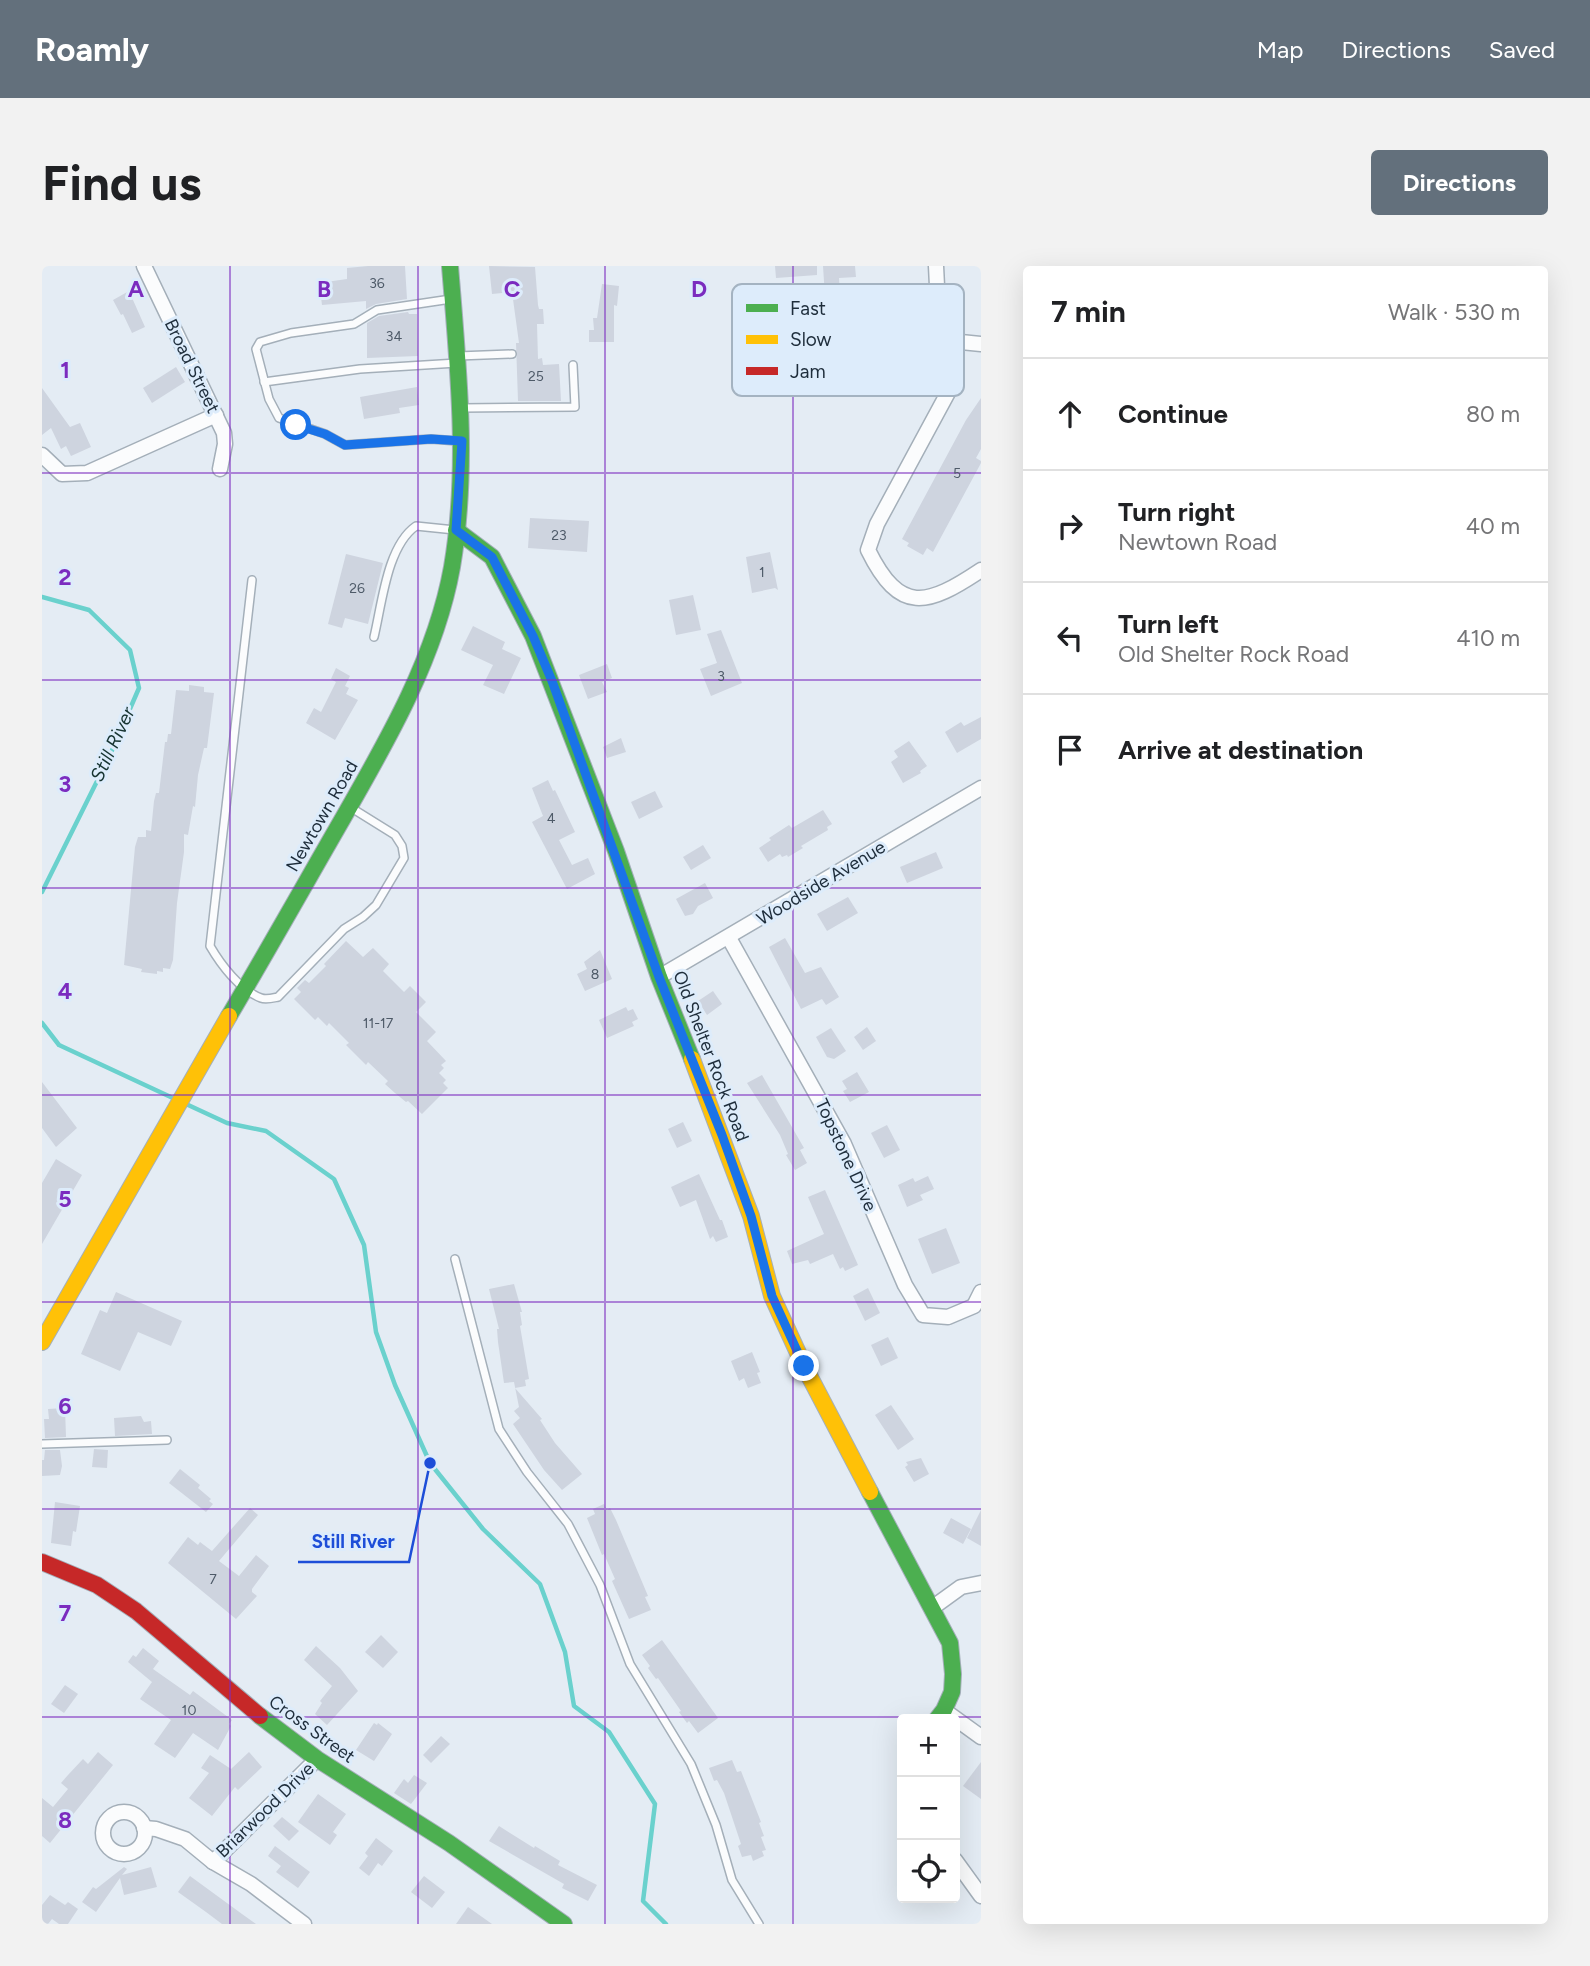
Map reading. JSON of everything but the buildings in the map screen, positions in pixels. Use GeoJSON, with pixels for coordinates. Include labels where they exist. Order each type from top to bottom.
{"type":"FeatureCollection","features":[{"type":"Feature","properties":{"kind":"street","name":"Broad Street"},"geometry":{"type":"LineString","coordinates":[[144,266],[224,433],[225,444],[220,469]]}},
{"type":"Feature","properties":{"kind":"street","name":"Newtown Road"},"geometry":{"type":"LineString","coordinates":[[44,1336],[349,807],[405,704],[432,637],[451,570],[462,441],[450,266]]}},
{"type":"Feature","properties":{"kind":"street"},"geometry":{"type":"LineString","coordinates":[[936,266],[937,284]]}},
{"type":"Feature","properties":{"kind":"street"},"geometry":{"type":"LineString","coordinates":[[946,396],[877,524],[868,550],[879,573],[894,590],[904,596],[931,597],[954,588],[981,570]]}},
{"type":"Feature","properties":{"kind":"street"},"geometry":{"type":"LineString","coordinates":[[42,455],[62,474],[87,474],[216,415]]}},
{"type":"Feature","properties":{"kind":"street","name":"Old Shelter Rock Road"},"geometry":{"type":"LineString","coordinates":[[456,530],[492,557],[533,636],[602,814],[659,977],[722,1135],[751,1216],[772,1296],[810,1378],[950,1643],[954,1688],[941,1714]]}},
{"type":"Feature","properties":{"kind":"street","name":"Woodside Avenue"},"geometry":{"type":"LineString","coordinates":[[659,977],[981,788]]}},
{"type":"Feature","properties":{"kind":"street","name":"Topstone Drive"},"geometry":{"type":"LineString","coordinates":[[729,938],[844,1144],[905,1285],[923,1315],[948,1317],[974,1306],[981,1292]]}},
{"type":"Feature","properties":{"kind":"street","name":"Cross Street"},"geometry":{"type":"LineString","coordinates":[[42,1562],[97,1585],[136,1611],[235,1696],[317,1759],[449,1843],[564,1924]]}},
{"type":"Feature","properties":{"kind":"street"},"geometry":{"type":"LineString","coordinates":[[932,1608],[961,1587],[981,1583]]}},
{"type":"Feature","properties":{"kind":"street"},"geometry":{"type":"LineString","coordinates":[[960,1725],[981,1737]]}},
{"type":"Feature","properties":{"kind":"street","name":"Briarwood Drive"},"geometry":{"type":"LineString","coordinates":[[213,1862],[317,1759]]}},
{"type":"Feature","properties":{"kind":"street","name":"Briarwood Drive"},"geometry":{"type":"LineString","coordinates":[[144,1828],[156,1829],[185,1839],[213,1862],[251,1884],[304,1924]]}},
{"type":"Feature","properties":{"kind":"street"},"geometry":{"type":"LineString","coordinates":[[960,1867],[981,1896]]}},
{"type":"Feature","properties":{"kind":"lane"},"geometry":{"type":"LineString","coordinates":[[453,299],[377,310],[354,324],[291,333],[260,342],[256,349],[269,399],[279,418],[325,434],[345,445],[431,439],[462,441]]}},
{"type":"Feature","properties":{"kind":"lane"},"geometry":{"type":"LineString","coordinates":[[264,382],[360,369],[512,354]]}},
{"type":"Feature","properties":{"kind":"lane"},"geometry":{"type":"LineString","coordinates":[[461,408],[575,407],[573,365]]}},
{"type":"Feature","properties":{"kind":"lane"},"geometry":{"type":"LineString","coordinates":[[374,638],[394,554],[408,531],[416,526],[456,530]]}},
{"type":"Feature","properties":{"kind":"lane"},"geometry":{"type":"LineString","coordinates":[[253,580],[210,946],[218,961],[245,988],[264,999],[278,997],[344,929],[376,905],[404,858],[402,846],[395,835],[349,807]]}},
{"type":"Feature","properties":{"kind":"lane"},"geometry":{"type":"LineString","coordinates":[[455,1259],[499,1429],[527,1472],[568,1524],[600,1585],[630,1664],[691,1764],[716,1825],[732,1880],[759,1924]]}},
{"type":"Feature","properties":{"kind":"lane"},"geometry":{"type":"LineString","coordinates":[[42,1444],[167,1440]]}},
{"type":"Feature","properties":{"kind":"waterway","name":"Still River"},"geometry":{"type":"LineString","coordinates":[[42,597],[89,610],[130,650],[139,688],[110,755],[42,892]]}},
{"type":"Feature","properties":{"kind":"waterway","name":"Still River"},"geometry":{"type":"LineString","coordinates":[[42,1023],[59,1045],[175,1099]]}},
{"type":"Feature","properties":{"kind":"waterway","name":"Still River"},"geometry":{"type":"LineString","coordinates":[[186,1104],[227,1123],[266,1131],[334,1179],[364,1245],[376,1332],[395,1385],[430,1463],[483,1529],[540,1584],[565,1652],[574,1706],[609,1732],[655,1804],[643,1901],[666,1924]]}},
{"type":"Feature","properties":{"kind":"traffic: fast"},"geometry":{"type":"LineString","coordinates":[[229,1016],[388,737],[420,671],[444,602],[457,529],[461,454],[459,379],[450,266]]}},
{"type":"Feature","properties":{"kind":"traffic: fast"},"geometry":{"type":"LineString","coordinates":[[456,530],[492,557],[533,636],[692,1059]]}},
{"type":"Feature","properties":{"kind":"traffic: fast"},"geometry":{"type":"LineString","coordinates":[[870,1492],[950,1643],[952,1692],[941,1714]]}},
{"type":"Feature","properties":{"kind":"traffic: fast"},"geometry":{"type":"LineString","coordinates":[[260,1716],[317,1759],[449,1843],[564,1924]]}},
{"type":"Feature","properties":{"kind":"traffic: slow"},"geometry":{"type":"LineString","coordinates":[[42,1342],[229,1016]]}},
{"type":"Feature","properties":{"kind":"traffic: slow"},"geometry":{"type":"LineString","coordinates":[[692,1059],[751,1216],[772,1296],[804,1366],[870,1492]]}},
{"type":"Feature","properties":{"kind":"traffic: jam"},"geometry":{"type":"LineString","coordinates":[[42,1562],[97,1585],[136,1611],[260,1716]]}},
{"type":"Feature","properties":{"kind":"place","name":"Still River"},"geometry":{"type":"Point","coordinates":[430,1463]}},
{"type":"Feature","properties":{"kind":"route"},"geometry":{"type":"LineString","coordinates":[[296,425],[325,434],[345,445],[431,439],[462,441],[456,530],[492,557],[533,636],[552,681],[659,977],[751,1216],[772,1296],[804,1366]]}}]}
